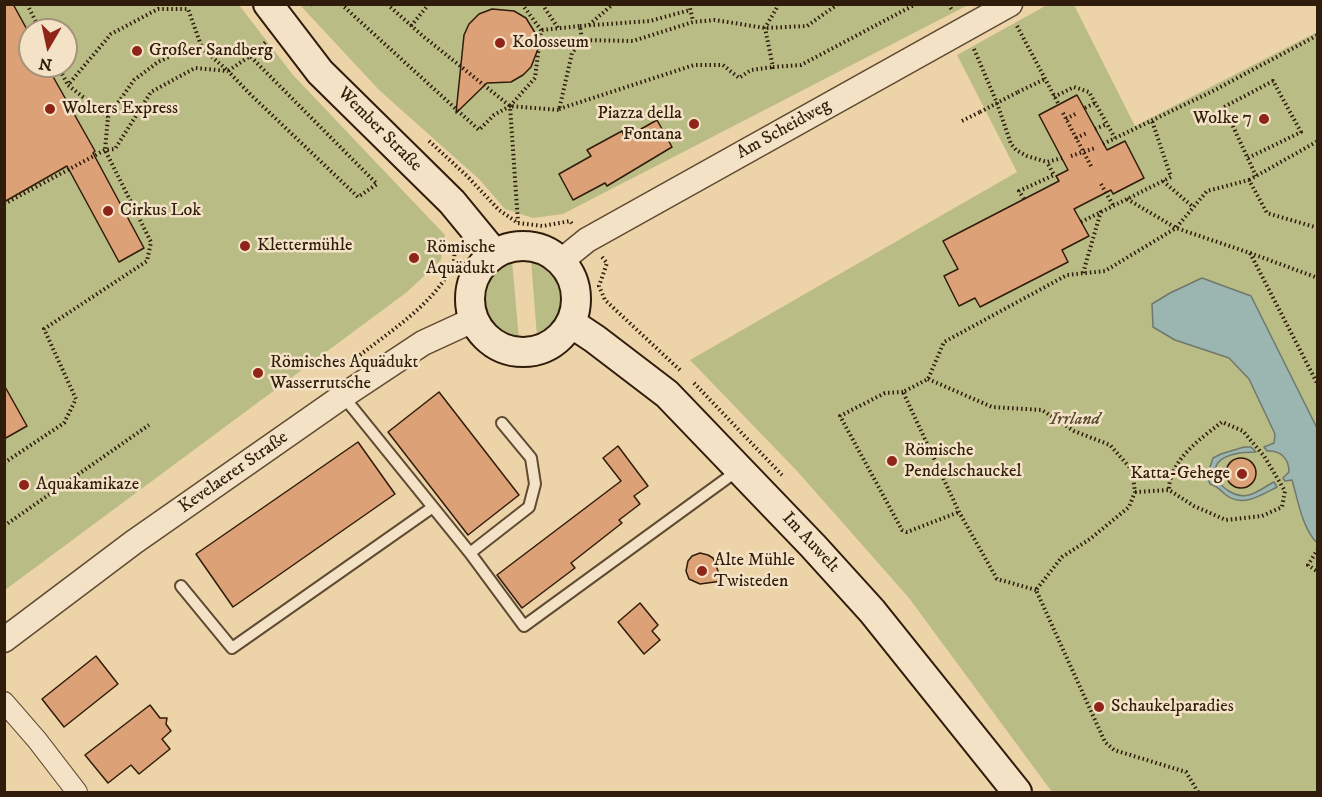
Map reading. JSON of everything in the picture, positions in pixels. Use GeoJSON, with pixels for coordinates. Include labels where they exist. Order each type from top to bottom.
{"type":"FeatureCollection","features":[{"type":"Feature","properties":{"kind":"main road","name":"Wember Straße"},"geometry":{"type":"LineString","coordinates":[[268,4],[320,72],[452,202],[494,253]]}},
{"type":"Feature","properties":{"kind":"main road"},"geometry":{"type":"LineString","coordinates":[[527,245],[545,249],[561,261],[576,289],[576,305],[571,323],[560,338],[546,348],[529,352],[511,351],[495,344],[483,334],[473,320],[470,296],[476,272],[484,262],[494,253],[509,246],[527,245]]}},
{"type":"Feature","properties":{"kind":"main road","name":"Im Auwelt"},"geometry":{"type":"LineString","coordinates":[[571,323],[596,339],[667,394],[740,469],[872,611],[1017,792]]}},
{"type":"Feature","properties":{"kind":"street","name":"Am Scheidweg"},"geometry":{"type":"LineString","coordinates":[[561,261],[587,240],[1009,5]]}},
{"type":"Feature","properties":{"kind":"street","name":"Kevelaerer Straße"},"geometry":{"type":"LineString","coordinates":[[4,640],[134,542],[343,396],[423,343],[473,320]]}},
{"type":"Feature","properties":{"kind":"street"},"geometry":{"type":"LineString","coordinates":[[4,702],[78,792]]}},
{"type":"Feature","properties":{"kind":"lane"},"geometry":{"type":"LineString","coordinates":[[343,396],[525,626],[740,469]]}},
{"type":"Feature","properties":{"kind":"lane"},"geometry":{"type":"LineString","coordinates":[[470,554],[529,507],[535,484],[531,458],[502,423]]}},
{"type":"Feature","properties":{"kind":"lane"},"geometry":{"type":"LineString","coordinates":[[180,586],[232,648],[433,507]]}},
{"type":"Feature","properties":{"kind":"path"},"geometry":{"type":"LineString","coordinates":[[27,4],[34,18]]}},
{"type":"Feature","properties":{"kind":"path"},"geometry":{"type":"LineString","coordinates":[[342,4],[478,130],[494,115],[510,106],[534,78],[542,30],[525,5]]}},
{"type":"Feature","properties":{"kind":"path"},"geometry":{"type":"LineString","coordinates":[[387,4],[510,106],[559,110],[694,65],[723,65],[739,78],[751,70],[801,65],[916,4]]}},
{"type":"Feature","properties":{"kind":"path"},"geometry":{"type":"LineString","coordinates":[[411,26],[429,4]]}},
{"type":"Feature","properties":{"kind":"path"},"geometry":{"type":"LineString","coordinates":[[542,4],[558,28]]}},
{"type":"Feature","properties":{"kind":"path"},"geometry":{"type":"LineString","coordinates":[[589,26],[613,4]]}},
{"type":"Feature","properties":{"kind":"path"},"geometry":{"type":"LineString","coordinates":[[773,67],[765,27],[779,4]]}},
{"type":"Feature","properties":{"kind":"path"},"geometry":{"type":"LineString","coordinates":[[582,40],[633,41],[693,22],[715,20],[765,27],[807,26],[838,4]]}},
{"type":"Feature","properties":{"kind":"path"},"geometry":{"type":"LineString","coordinates":[[948,4],[952,10]]}},
{"type":"Feature","properties":{"kind":"path"},"geometry":{"type":"LineString","coordinates":[[1009,5],[1059,105]]}},
{"type":"Feature","properties":{"kind":"path"},"geometry":{"type":"LineString","coordinates":[[542,30],[650,21],[690,7],[693,22]]}},
{"type":"Feature","properties":{"kind":"path"},"geometry":{"type":"LineString","coordinates":[[68,85],[111,34],[158,9],[188,9],[202,48],[358,197],[377,184],[250,56]]}},
{"type":"Feature","properties":{"kind":"path"},"geometry":{"type":"LineString","coordinates":[[559,110],[572,53],[582,40],[580,26]]}},
{"type":"Feature","properties":{"kind":"path"},"geometry":{"type":"LineString","coordinates":[[1103,144],[1152,121],[1317,34]]}},
{"type":"Feature","properties":{"kind":"path"},"geometry":{"type":"LineString","coordinates":[[4,204],[105,150],[115,149],[151,92],[195,68],[228,71],[250,56],[266,41]]}},
{"type":"Feature","properties":{"kind":"path"},"geometry":{"type":"LineString","coordinates":[[972,43],[1011,144],[1026,156],[1047,162],[1062,158]]}},
{"type":"Feature","properties":{"kind":"path"},"geometry":{"type":"LineString","coordinates":[[4,463],[64,423],[76,399],[44,329],[147,261],[151,242],[105,150],[108,117],[134,80],[158,62],[183,50],[202,48]]}},
{"type":"Feature","properties":{"kind":"path"},"geometry":{"type":"LineString","coordinates":[[64,78],[68,85],[108,117]]}},
{"type":"Feature","properties":{"kind":"path"},"geometry":{"type":"LineString","coordinates":[[962,121],[1045,79]]}},
{"type":"Feature","properties":{"kind":"path"},"geometry":{"type":"LineString","coordinates":[[1248,158],[1301,132],[1273,81],[1224,107],[1256,176]]}},
{"type":"Feature","properties":{"kind":"path"},"geometry":{"type":"LineString","coordinates":[[1054,97],[1074,87],[1089,92],[1115,138]]}},
{"type":"Feature","properties":{"kind":"path"},"geometry":{"type":"LineString","coordinates":[[1085,108],[1095,103]]}},
{"type":"Feature","properties":{"kind":"path"},"geometry":{"type":"LineString","coordinates":[[510,106],[518,223]]}},
{"type":"Feature","properties":{"kind":"path"},"geometry":{"type":"LineString","coordinates":[[1066,119],[1077,113]]}},
{"type":"Feature","properties":{"kind":"path"},"geometry":{"type":"LineString","coordinates":[[1063,114],[1092,168]]}},
{"type":"Feature","properties":{"kind":"path"},"geometry":{"type":"LineString","coordinates":[[1081,222],[1171,177],[1152,121]]}},
{"type":"Feature","properties":{"kind":"path"},"geometry":{"type":"LineString","coordinates":[[1095,129],[1107,124]]}},
{"type":"Feature","properties":{"kind":"path"},"geometry":{"type":"LineString","coordinates":[[1076,138],[1087,133]]}},
{"type":"Feature","properties":{"kind":"path"},"geometry":{"type":"LineString","coordinates":[[960,512],[907,532],[902,530],[840,416],[885,393],[903,392],[928,379],[944,342],[1067,275],[1105,271],[1176,228],[1207,191],[1249,180],[1317,141]]}},
{"type":"Feature","properties":{"kind":"path"},"geometry":{"type":"LineString","coordinates":[[1071,156],[1095,148]]}},
{"type":"Feature","properties":{"kind":"path"},"geometry":{"type":"LineString","coordinates":[[1024,199],[1019,191],[1054,175],[1047,162]]}},
{"type":"Feature","properties":{"kind":"path"},"geometry":{"type":"LineString","coordinates":[[1249,180],[1267,213],[1317,228]]}},
{"type":"Feature","properties":{"kind":"path"},"geometry":{"type":"LineString","coordinates":[[1163,181],[1193,207]]}},
{"type":"Feature","properties":{"kind":"path"},"geometry":{"type":"LineString","coordinates":[[1101,184],[1113,205]]}},
{"type":"Feature","properties":{"kind":"path"},"geometry":{"type":"LineString","coordinates":[[1127,199],[1176,228],[1317,278]]}},
{"type":"Feature","properties":{"kind":"path"},"geometry":{"type":"LineString","coordinates":[[1083,273],[1101,211]]}},
{"type":"Feature","properties":{"kind":"path"},"geometry":{"type":"LineString","coordinates":[[1250,253],[1317,384]]}},
{"type":"Feature","properties":{"kind":"path"},"geometry":{"type":"LineString","coordinates":[[928,379],[992,407],[1042,411],[1074,431],[1110,445],[1132,470],[1135,492],[1129,507],[1090,539],[1062,557],[1036,590]]}},
{"type":"Feature","properties":{"kind":"path"},"geometry":{"type":"LineString","coordinates":[[903,392],[960,512],[997,579],[1036,590],[1105,742],[1114,750],[1186,772],[1198,792]]}},
{"type":"Feature","properties":{"kind":"path"},"geometry":{"type":"LineString","coordinates":[[1135,492],[1168,490],[1194,506],[1226,520],[1262,516],[1282,507],[1285,491],[1264,456],[1243,431],[1222,422],[1203,437],[1174,468],[1169,479],[1168,490]]}},
{"type":"Feature","properties":{"kind":"path"},"geometry":{"type":"LineString","coordinates":[[4,526],[149,425]]}},
{"type":"Feature","properties":{"kind":"path"},"geometry":{"type":"LineString","coordinates":[[1316,550],[1308,565],[1317,572]]}},
{"type":"Feature","properties":{"kind":"green space"},"geometry":{"type":"Polygon","coordinates":[[[5,5],[239,5],[293,75],[445,235],[441,260],[407,292],[5,590],[5,5]]]}},
{"type":"Feature","properties":{"kind":"green space"},"geometry":{"type":"Polygon","coordinates":[[[300,5],[968,5],[563,214],[533,218],[505,209],[479,179],[379,90],[300,5]]]}},
{"type":"Feature","properties":{"kind":"green space","name":"Irrland"},"geometry":{"type":"Polygon","coordinates":[[[1047,5],[1074,5],[1135,126],[1317,32],[1317,792],[1052,792],[909,598],[797,471],[690,360],[1017,172],[957,55],[1047,5]]]}},
{"type":"Feature","properties":{"kind":"green space"},"geometry":{"type":"Polygon","coordinates":[[[531,259],[555,275],[562,285],[565,296],[564,308],[559,319],[550,329],[537,337],[531,259]]]}},
{"type":"Feature","properties":{"kind":"green space"},"geometry":{"type":"Polygon","coordinates":[[[512,261],[519,339],[505,334],[494,326],[487,315],[484,303],[485,290],[490,279],[499,268],[512,261]]]}},
{"type":"Feature","properties":{"kind":"water"},"geometry":{"type":"Polygon","coordinates":[[[1202,278],[1251,296],[1317,428],[1317,543],[1304,522],[1292,480],[1285,481],[1283,478],[1289,472],[1286,459],[1276,452],[1267,451],[1264,447],[1274,443],[1275,434],[1249,379],[1229,358],[1175,340],[1153,327],[1152,304],[1202,278]]]}},
{"type":"Feature","properties":{"kind":"water"},"geometry":{"type":"Polygon","coordinates":[[[1244,447],[1251,447],[1256,452],[1234,454],[1221,460],[1216,467],[1216,476],[1221,484],[1229,491],[1239,495],[1252,494],[1274,482],[1277,487],[1252,499],[1232,499],[1218,487],[1210,484],[1207,476],[1213,458],[1244,447]]]}},
{"type":"Feature","properties":{"kind":"building"},"geometry":{"type":"Polygon","coordinates":[[[5,4],[13,4],[21,18],[18,18],[18,78],[54,78],[95,151],[93,153],[144,248],[119,262],[67,166],[4,202],[5,4]]]}},
{"type":"Feature","properties":{"kind":"building","name":"Kolosseum"},"geometry":{"type":"Polygon","coordinates":[[[492,9],[514,11],[526,18],[537,36],[538,49],[531,67],[523,75],[511,82],[487,83],[456,113],[464,35],[469,24],[479,14],[492,9]]]}},
{"type":"Feature","properties":{"kind":"building"},"geometry":{"type":"Polygon","coordinates":[[[1077,95],[1107,150],[1125,141],[1144,178],[1113,194],[1111,190],[1074,209],[1089,236],[1062,250],[1068,262],[980,307],[975,298],[959,306],[944,276],[958,269],[943,241],[1059,181],[1056,176],[1068,170],[1039,115],[1077,95]]]}},
{"type":"Feature","properties":{"kind":"building"},"geometry":{"type":"Polygon","coordinates":[[[657,120],[672,147],[607,186],[605,183],[573,200],[559,174],[591,156],[587,150],[622,131],[625,138],[657,120]]]}},
{"type":"Feature","properties":{"kind":"building"},"geometry":{"type":"Polygon","coordinates":[[[4,385],[27,426],[4,439],[4,385]]]}},
{"type":"Feature","properties":{"kind":"building"},"geometry":{"type":"Polygon","coordinates":[[[439,392],[519,495],[468,535],[388,432],[439,392]]]}},
{"type":"Feature","properties":{"kind":"building"},"geometry":{"type":"Polygon","coordinates":[[[358,442],[395,494],[233,607],[196,554],[358,442]]]}},
{"type":"Feature","properties":{"kind":"building"},"geometry":{"type":"Polygon","coordinates":[[[618,446],[648,486],[634,496],[640,504],[619,520],[622,523],[571,563],[575,568],[522,608],[497,575],[621,481],[603,458],[618,446]]]}},
{"type":"Feature","properties":{"kind":"building","name":"Katta-Gehege"},"geometry":{"type":"Polygon","coordinates":[[[1241,458],[1252,462],[1256,473],[1252,484],[1241,488],[1230,484],[1226,473],[1230,462],[1241,458]]]}},
{"type":"Feature","properties":{"kind":"building","name":"Alte Mühle Twisteden"},"geometry":{"type":"Polygon","coordinates":[[[700,553],[713,558],[722,581],[700,584],[689,579],[686,571],[688,561],[692,556],[700,553]]]}},
{"type":"Feature","properties":{"kind":"building"},"geometry":{"type":"Polygon","coordinates":[[[640,603],[658,625],[652,631],[660,640],[644,654],[618,622],[640,603]]]}},
{"type":"Feature","properties":{"kind":"building"},"geometry":{"type":"Polygon","coordinates":[[[96,656],[118,684],[64,727],[42,699],[96,656]]]}},
{"type":"Feature","properties":{"kind":"building"},"geometry":{"type":"Polygon","coordinates":[[[150,705],[160,718],[167,718],[166,724],[171,731],[162,739],[170,749],[139,774],[131,765],[108,783],[85,755],[150,705]]]}},
{"type":"Feature","properties":{"kind":"place","name":"Kolosseum"},"geometry":{"type":"Point","coordinates":[500,43]}},
{"type":"Feature","properties":{"kind":"place","name":"Großer Sandberg"},"geometry":{"type":"Point","coordinates":[137,51]}},
{"type":"Feature","properties":{"kind":"place","name":"Wolters Express"},"geometry":{"type":"Point","coordinates":[50,109]}},
{"type":"Feature","properties":{"kind":"place","name":"Wolke 7"},"geometry":{"type":"Point","coordinates":[1264,119]}},
{"type":"Feature","properties":{"kind":"place","name":"Piazza della Fontana"},"geometry":{"type":"Point","coordinates":[694,124]}},
{"type":"Feature","properties":{"kind":"place","name":"Cirkus Lok"},"geometry":{"type":"Point","coordinates":[108,211]}},
{"type":"Feature","properties":{"kind":"place","name":"Klettermühle"},"geometry":{"type":"Point","coordinates":[245,246]}},
{"type":"Feature","properties":{"kind":"place","name":"Römische Aquädukt"},"geometry":{"type":"Point","coordinates":[414,258]}},
{"type":"Feature","properties":{"kind":"place","name":"Römisches Aquädukt Wasserrutsche"},"geometry":{"type":"Point","coordinates":[258,373]}},
{"type":"Feature","properties":{"kind":"place","name":"Römische Pendelschauckel"},"geometry":{"type":"Point","coordinates":[892,461]}},
{"type":"Feature","properties":{"kind":"place","name":"Katta-Gehege"},"geometry":{"type":"Point","coordinates":[1242,474]}},
{"type":"Feature","properties":{"kind":"place","name":"Aquakamikaze"},"geometry":{"type":"Point","coordinates":[24,485]}},
{"type":"Feature","properties":{"kind":"place","name":"Alte Mühle Twisteden"},"geometry":{"type":"Point","coordinates":[702,571]}},
{"type":"Feature","properties":{"kind":"place","name":"Schaukelparadies"},"geometry":{"type":"Point","coordinates":[1099,707]}}]}
